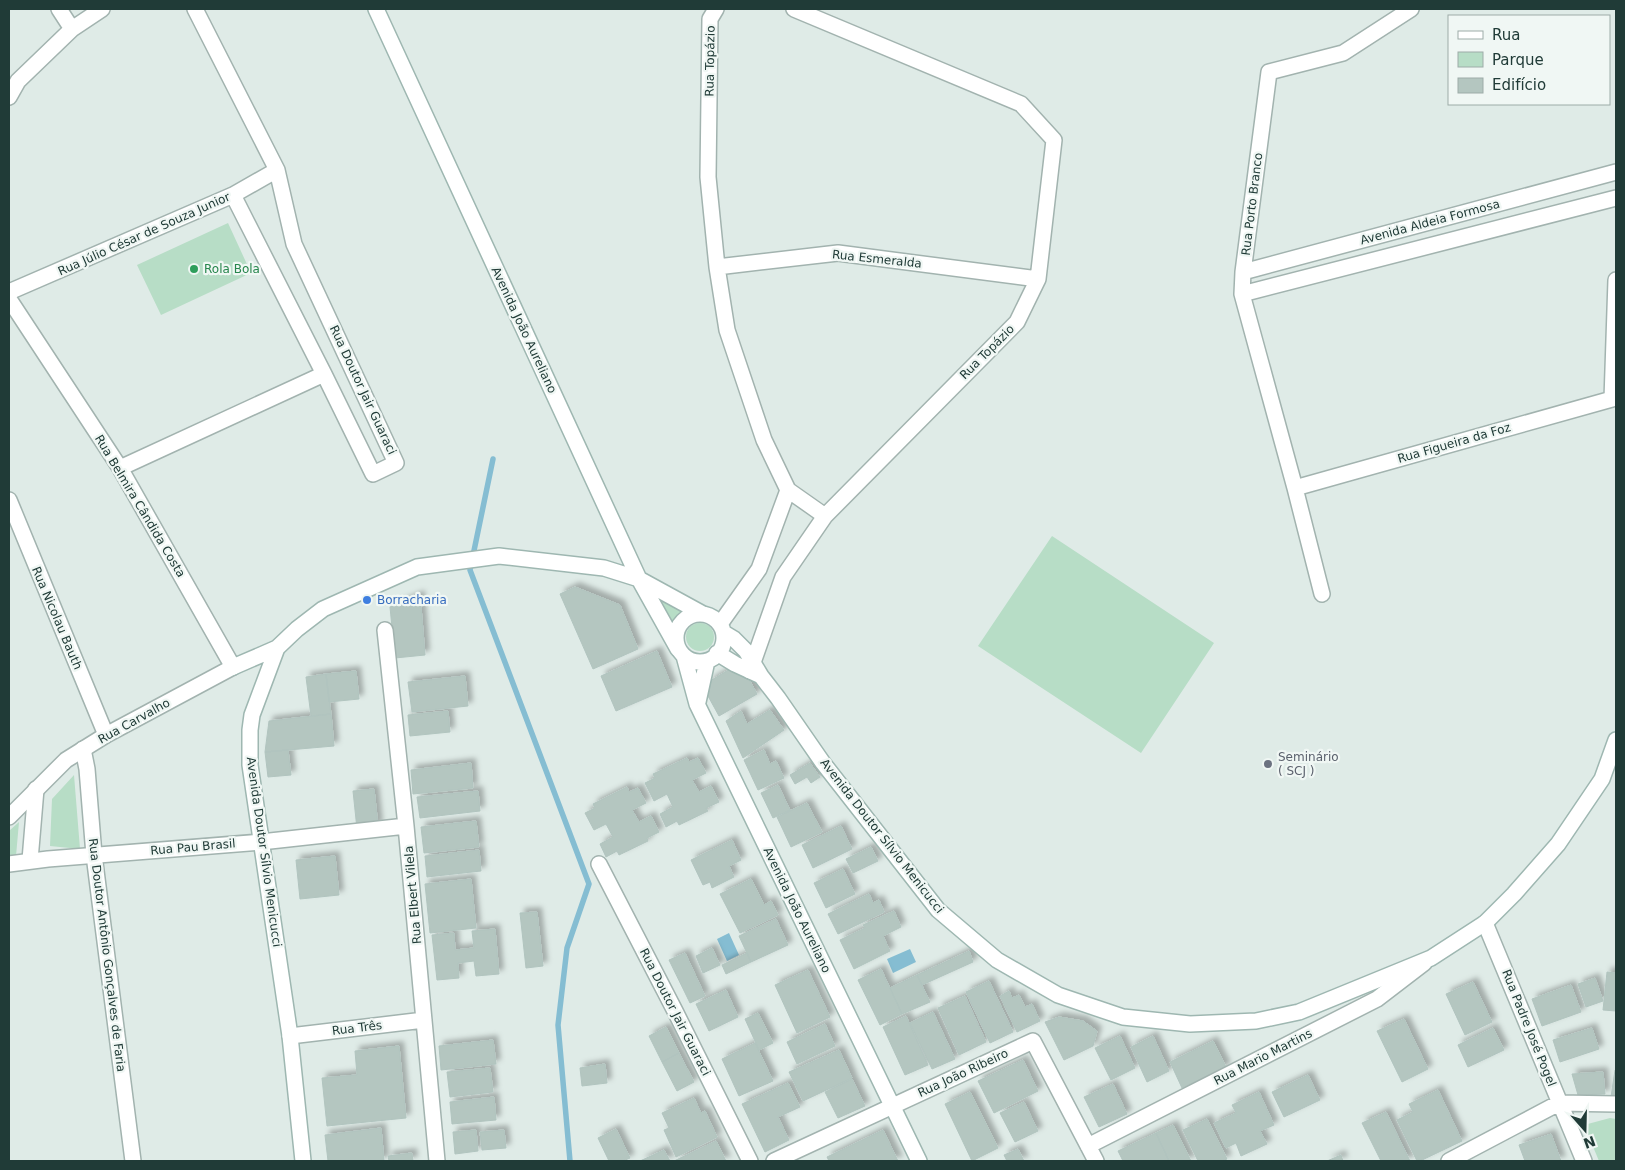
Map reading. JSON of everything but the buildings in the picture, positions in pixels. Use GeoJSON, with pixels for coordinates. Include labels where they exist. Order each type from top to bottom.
{"type":"FeatureCollection","features":[{"type":"Feature","properties":{"kind":"street"},"geometry":{"type":"LineString","coordinates":[[58,9],[72,29]]}},
{"type":"Feature","properties":{"kind":"street"},"geometry":{"type":"LineString","coordinates":[[9,97],[18,81],[72,29],[102,9]]}},
{"type":"Feature","properties":{"kind":"street","name":"Rua Doutor Jair Guaraci"},"geometry":{"type":"LineString","coordinates":[[195,9],[277,170],[294,244],[396,463],[373,474],[233,195]]}},
{"type":"Feature","properties":{"kind":"street","name":"Avenida João Aureliano"},"geometry":{"type":"LineString","coordinates":[[376,9],[639,579],[681,652],[698,704],[919,1161]]}},
{"type":"Feature","properties":{"kind":"street","name":"Rua Topázio"},"geometry":{"type":"LineString","coordinates":[[716,9],[710,19],[708,177],[717,267],[727,330],[764,440],[788,490]]}},
{"type":"Feature","properties":{"kind":"street","name":"Rua Topázio"},"geometry":{"type":"LineString","coordinates":[[755,670],[783,577],[825,516],[1017,322],[1038,279],[1054,140],[1021,104],[794,9]]}},
{"type":"Feature","properties":{"kind":"street","name":"Rua Porto Branco"},"geometry":{"type":"LineString","coordinates":[[1322,594],[1242,294],[1243,272],[1269,72],[1342,53],[1411,9]]}},
{"type":"Feature","properties":{"kind":"street","name":"Rua Júlio César de Souza Junior"},"geometry":{"type":"LineString","coordinates":[[9,292],[233,195],[277,170]]}},
{"type":"Feature","properties":{"kind":"street","name":"Avenida Aldeia Formosa"},"geometry":{"type":"LineString","coordinates":[[1243,272],[1616,172]]}},
{"type":"Feature","properties":{"kind":"street"},"geometry":{"type":"LineString","coordinates":[[1558,188],[1563,213]]}},
{"type":"Feature","properties":{"kind":"street","name":"Avenida Aldeia Formosa"},"geometry":{"type":"LineString","coordinates":[[1242,294],[1616,198]]}},
{"type":"Feature","properties":{"kind":"street"},"geometry":{"type":"LineString","coordinates":[[1481,208],[1487,232]]}},
{"type":"Feature","properties":{"kind":"street"},"geometry":{"type":"LineString","coordinates":[[1388,232],[1395,255]]}},
{"type":"Feature","properties":{"kind":"street"},"geometry":{"type":"LineString","coordinates":[[1318,251],[1323,273]]}},
{"type":"Feature","properties":{"kind":"street","name":"Rua Esmeralda"},"geometry":{"type":"LineString","coordinates":[[717,267],[838,253],[1038,279]]}},
{"type":"Feature","properties":{"kind":"street","name":"Rua Figueira da Foz"},"geometry":{"type":"LineString","coordinates":[[1295,488],[1612,399],[1616,280]]}},
{"type":"Feature","properties":{"kind":"street","name":"Rua Belmira Cândida Costa"},"geometry":{"type":"LineString","coordinates":[[9,299],[120,468],[234,667]]}},
{"type":"Feature","properties":{"kind":"street"},"geometry":{"type":"LineString","coordinates":[[120,468],[324,374]]}},
{"type":"Feature","properties":{"kind":"street"},"geometry":{"type":"LineString","coordinates":[[722,628],[759,569],[788,490],[825,516]]}},
{"type":"Feature","properties":{"kind":"street","name":"Rua Nicolau Bauth"},"geometry":{"type":"LineString","coordinates":[[9,500],[106,735]]}},
{"type":"Feature","properties":{"kind":"street","name":"Avenida Doutor Sílvio Menicucci"},"geometry":{"type":"LineString","coordinates":[[302,1161],[290,1036],[250,765],[252,715],[277,648],[297,629],[323,609],[417,567],[499,556],[604,568],[639,579],[703,614]]}},
{"type":"Feature","properties":{"kind":"street"},"geometry":{"type":"LineString","coordinates":[[759,569],[783,577]]}},
{"type":"Feature","properties":{"kind":"street"},"geometry":{"type":"LineString","coordinates":[[698,704],[712,657],[724,643],[722,628],[713,617],[703,614],[693,616],[684,621],[678,629],[676,639],[681,652],[692,661],[700,662],[712,657]]}},
{"type":"Feature","properties":{"kind":"street","name":"Avenida Doutor Sílvio Menicucci"},"geometry":{"type":"LineString","coordinates":[[722,628],[741,644],[755,670],[778,698],[822,763],[938,910],[997,960],[1058,995],[1123,1016],[1190,1024],[1256,1020],[1299,1012],[1431,958],[1485,923],[1514,894],[1558,844],[1602,779],[1616,740]]}},
{"type":"Feature","properties":{"kind":"street","name":"Rua Elbert Vilela"},"geometry":{"type":"LineString","coordinates":[[386,630],[437,1161]]}},
{"type":"Feature","properties":{"kind":"street","name":"Rua Carvalho"},"geometry":{"type":"LineString","coordinates":[[9,818],[66,760],[83,749],[234,667],[277,648]]}},
{"type":"Feature","properties":{"kind":"street","name":"Avenida Doutor Sílvio Menicucci"},"geometry":{"type":"LineString","coordinates":[[712,657],[755,670]]}},
{"type":"Feature","properties":{"kind":"street","name":"Rua Doutor Antônio Gonçalves de Faria"},"geometry":{"type":"LineString","coordinates":[[83,749],[87,769],[94,855],[133,1161]]}},
{"type":"Feature","properties":{"kind":"street"},"geometry":{"type":"LineString","coordinates":[[30,860],[36,789]]}},
{"type":"Feature","properties":{"kind":"street","name":"Rua Pau Brasil"},"geometry":{"type":"LineString","coordinates":[[9,864],[30,860],[261,842],[406,826]]}},
{"type":"Feature","properties":{"kind":"street","name":"Rua Doutor Jair Guaraci"},"geometry":{"type":"LineString","coordinates":[[599,864],[750,1161]]}},
{"type":"Feature","properties":{"kind":"street","name":"Rua Padre José Pogel"},"geometry":{"type":"LineString","coordinates":[[1485,923],[1584,1161]]}},
{"type":"Feature","properties":{"kind":"street","name":"Rua Mario Martins"},"geometry":{"type":"LineString","coordinates":[[1088,1146],[1376,998],[1431,958]]}},
{"type":"Feature","properties":{"kind":"street","name":"Rua Três"},"geometry":{"type":"LineString","coordinates":[[290,1036],[424,1020]]}},
{"type":"Feature","properties":{"kind":"street","name":"Rua João Ribeiro"},"geometry":{"type":"LineString","coordinates":[[774,1161],[1033,1041],[1088,1146]]}},
{"type":"Feature","properties":{"kind":"street"},"geometry":{"type":"LineString","coordinates":[[1449,1161],[1559,1103],[1616,1104]]}},
{"type":"Feature","properties":{"kind":"street"},"geometry":{"type":"LineString","coordinates":[[1088,1146],[1096,1161]]}},
{"type":"Feature","properties":{"kind":"green space","name":"Rola Bola"},"geometry":{"type":"Polygon","coordinates":[[[228,223],[251,273],[161,315],[137,265],[228,223]]]}},
{"type":"Feature","properties":{"kind":"green space"},"geometry":{"type":"Polygon","coordinates":[[[1052,536],[1214,643],[1141,753],[978,646],[1052,536]]]}},
{"type":"Feature","properties":{"kind":"green space"},"geometry":{"type":"Polygon","coordinates":[[[659,596],[684,613],[672,624],[659,596]]]}},
{"type":"Feature","properties":{"kind":"green space"},"geometry":{"type":"Polygon","coordinates":[[[700,623],[710,627],[714,637],[710,647],[700,651],[690,647],[686,637],[690,627],[700,623]]]}},
{"type":"Feature","properties":{"kind":"green space"},"geometry":{"type":"Polygon","coordinates":[[[74,775],[80,849],[50,846],[52,799],[74,775]]]}},
{"type":"Feature","properties":{"kind":"green space"},"geometry":{"type":"Polygon","coordinates":[[[19,822],[16,856],[9,857],[9,831],[19,822]]]}},
{"type":"Feature","properties":{"kind":"green space"},"geometry":{"type":"Polygon","coordinates":[[[1610,1118],[1616,1119],[1616,1161],[1599,1161],[1584,1125],[1610,1118]]]}},
{"type":"Feature","properties":{"kind":"water"},"geometry":{"type":"Polygon","coordinates":[[[729,933],[739,955],[727,961],[717,939],[729,933]]]}},
{"type":"Feature","properties":{"kind":"water"},"geometry":{"type":"Polygon","coordinates":[[[910,949],[916,962],[893,973],[887,959],[910,949]]]}},
{"type":"Feature","properties":{"kind":"waterway"},"geometry":{"type":"LineString","coordinates":[[493,459],[470,570],[589,884],[567,948],[558,1025],[570,1161]]}},
{"type":"Feature","properties":{"kind":"place","name":"Rola Bola"},"geometry":{"type":"Point","coordinates":[194,269]}},
{"type":"Feature","properties":{"kind":"place","name":"Borracharia"},"geometry":{"type":"Point","coordinates":[367,600]}},
{"type":"Feature","properties":{"kind":"place","name":"Seminário ( SCJ )"},"geometry":{"type":"Point","coordinates":[1268,764]}}]}
